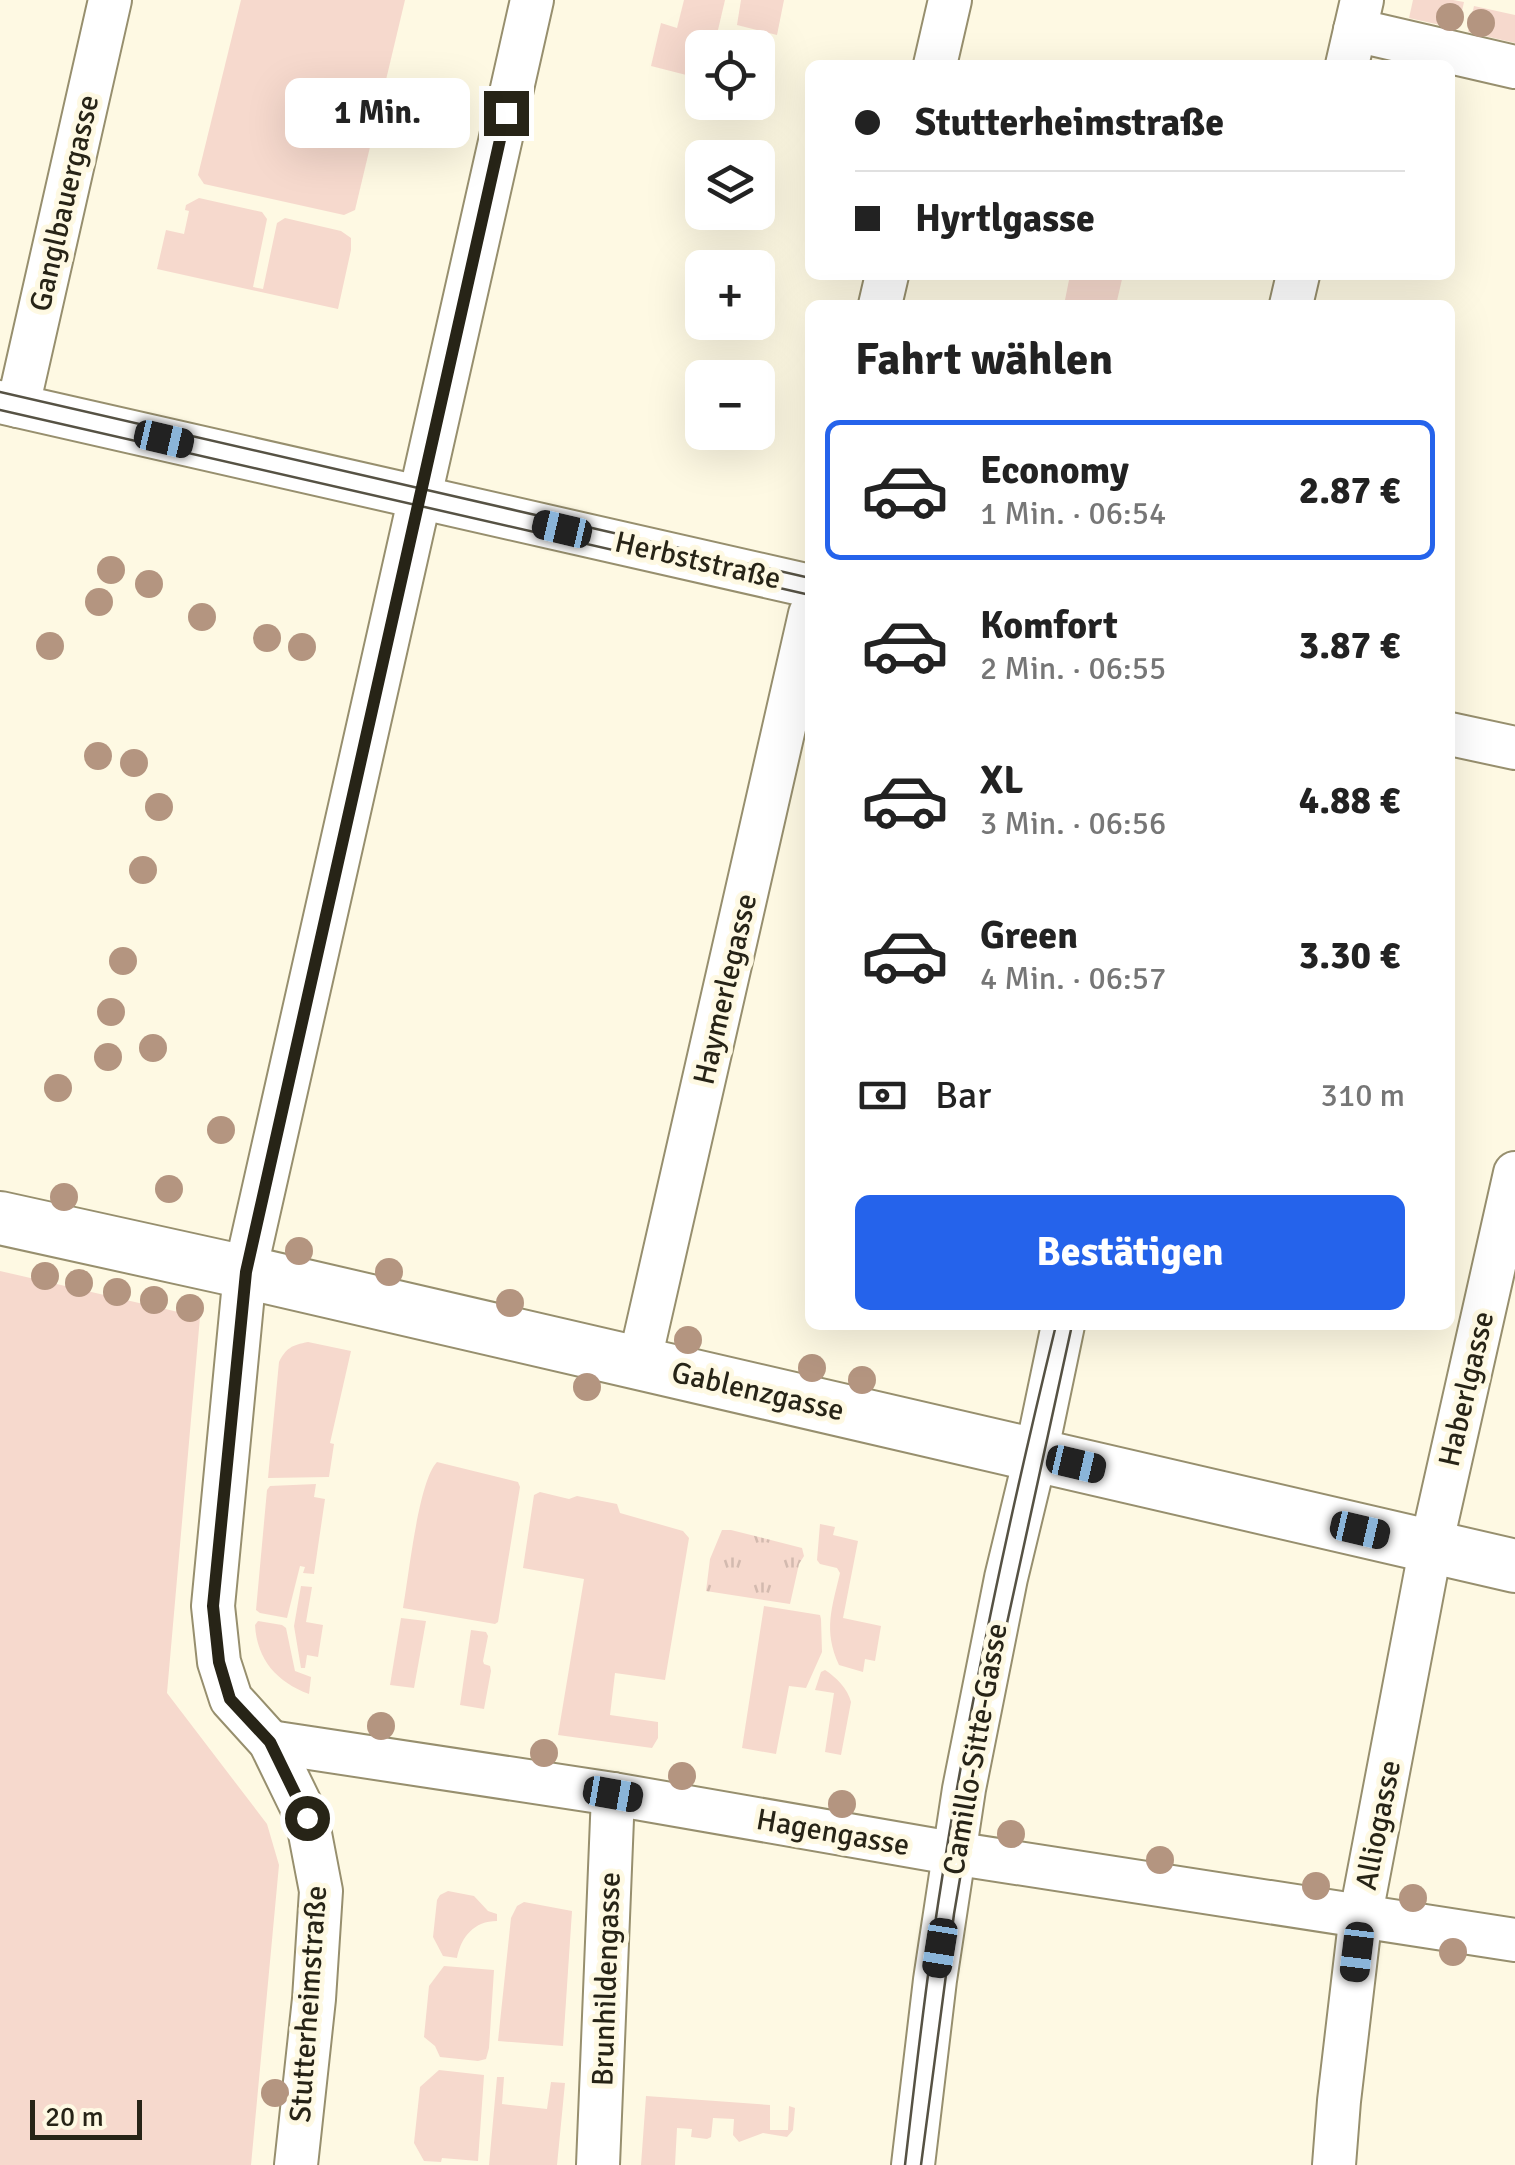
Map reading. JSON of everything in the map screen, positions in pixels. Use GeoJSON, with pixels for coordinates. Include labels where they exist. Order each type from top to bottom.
{"type":"FeatureCollection","features":[{"type":"Feature","properties":{"kind":"main road","name":"Gablenzgasse"},"geometry":{"type":"LineString","coordinates":[[0,1218],[1515,1566]]}},
{"type":"Feature","properties":{"kind":"street","name":"Ganglbauergasse"},"geometry":{"type":"LineString","coordinates":[[9,404],[110,0]]}},
{"type":"Feature","properties":{"kind":"street","name":"Stutterheimstraße"},"geometry":{"type":"LineString","coordinates":[[296,2165],[321,1891],[307,1818],[270,1742],[230,1699],[219,1662],[213,1606],[246,1272],[532,0]]}},
{"type":"Feature","properties":{"kind":"street"},"geometry":{"type":"LineString","coordinates":[[936,60],[950,0]]}},
{"type":"Feature","properties":{"kind":"street"},"geometry":{"type":"LineString","coordinates":[[1354,32],[1515,67]]}},
{"type":"Feature","properties":{"kind":"street","name":"Herbststraße"},"geometry":{"type":"LineString","coordinates":[[9,404],[805,585]]}},
{"type":"Feature","properties":{"kind":"street","name":"Haymerlegasse"},"geometry":{"type":"LineString","coordinates":[[639,1364],[805,636]]}},
{"type":"Feature","properties":{"kind":"street"},"geometry":{"type":"LineString","coordinates":[[1455,735],[1515,748]]}},
{"type":"Feature","properties":{"kind":"street","name":"Haberlgasse"},"geometry":{"type":"LineString","coordinates":[[1431,1546],[1515,1173]]}},
{"type":"Feature","properties":{"kind":"street","name":"Camillo-Sitte-Gasse"},"geometry":{"type":"LineString","coordinates":[[913,2165],[964,1789],[1062,1330]]}},
{"type":"Feature","properties":{"kind":"street","name":"Alliogasse"},"geometry":{"type":"LineString","coordinates":[[1334,2165],[1361,1914],[1431,1546]]}},
{"type":"Feature","properties":{"kind":"street","name":"Hagengasse"},"geometry":{"type":"LineString","coordinates":[[270,1742],[1515,1940]]}},
{"type":"Feature","properties":{"kind":"street","name":"Brunhildengasse"},"geometry":{"type":"LineString","coordinates":[[598,2165],[613,1794]]}},
{"type":"Feature","properties":{"kind":"green space"},"geometry":{"type":"Polygon","coordinates":[[[241,0],[405,0],[355,210],[344,215],[204,184],[198,175],[241,0]]]}},
{"type":"Feature","properties":{"kind":"green space"},"geometry":{"type":"Polygon","coordinates":[[[684,0],[725,0],[718,30],[685,30],[685,75],[651,66],[661,23],[677,28],[684,0]]]}},
{"type":"Feature","properties":{"kind":"green space"},"geometry":{"type":"Polygon","coordinates":[[[741,0],[784,0],[777,35],[775,30],[737,25],[741,0]]]}},
{"type":"Feature","properties":{"kind":"green space"},"geometry":{"type":"Polygon","coordinates":[[[1413,0],[1464,2],[1458,29],[1409,18],[1413,0]]]}},
{"type":"Feature","properties":{"kind":"green space"},"geometry":{"type":"Polygon","coordinates":[[[1474,6],[1515,15],[1515,43],[1468,32],[1474,6]]]}},
{"type":"Feature","properties":{"kind":"green space"},"geometry":{"type":"Polygon","coordinates":[[[199,198],[262,212],[267,219],[253,287],[263,289],[277,223],[285,218],[341,231],[351,238],[338,309],[157,269],[166,230],[184,234],[189,211],[185,210],[186,205],[199,198]]]}},
{"type":"Feature","properties":{"kind":"green space"},"geometry":{"type":"Polygon","coordinates":[[[1069,280],[1122,280],[1117,300],[1065,300],[1069,280]]]}},
{"type":"Feature","properties":{"kind":"green space"},"geometry":{"type":"Polygon","coordinates":[[[0,1271],[200,1317],[167,1693],[267,1824],[279,1865],[251,2165],[0,2165],[0,1271]]]}},
{"type":"Feature","properties":{"kind":"green space"},"geometry":{"type":"Polygon","coordinates":[[[308,1342],[351,1351],[330,1443],[334,1444],[329,1477],[268,1478],[279,1362],[290,1348],[308,1342]]]}},
{"type":"Feature","properties":{"kind":"green space"},"geometry":{"type":"Polygon","coordinates":[[[437,1462],[518,1482],[520,1487],[495,1624],[403,1608],[419,1509],[437,1462]]]}},
{"type":"Feature","properties":{"kind":"green space"},"geometry":{"type":"Polygon","coordinates":[[[316,1484],[314,1497],[325,1499],[314,1574],[303,1573],[305,1567],[300,1566],[287,1618],[260,1613],[256,1610],[267,1490],[270,1486],[316,1484]]]}},
{"type":"Feature","properties":{"kind":"green space"},"geometry":{"type":"Polygon","coordinates":[[[540,1492],[617,1504],[620,1513],[683,1531],[689,1538],[665,1680],[615,1673],[610,1715],[658,1722],[658,1738],[652,1748],[558,1735],[584,1579],[523,1568],[534,1495],[540,1492]]]}},
{"type":"Feature","properties":{"kind":"green space"},"geometry":{"type":"Polygon","coordinates":[[[820,1524],[835,1527],[833,1535],[858,1541],[843,1618],[881,1626],[875,1661],[865,1659],[863,1672],[839,1665],[834,1652],[830,1619],[840,1573],[817,1560],[820,1524]]]}},
{"type":"Feature","properties":{"kind":"green space"},"geometry":{"type":"Polygon","coordinates":[[[722,1530],[802,1548],[804,1556],[790,1604],[706,1591],[710,1559],[722,1530]]]}},
{"type":"Feature","properties":{"kind":"green space"},"geometry":{"type":"Polygon","coordinates":[[[301,1586],[312,1587],[306,1622],[323,1625],[318,1657],[307,1655],[305,1668],[301,1668],[294,1626],[301,1586]]]}},
{"type":"Feature","properties":{"kind":"green space"},"geometry":{"type":"Polygon","coordinates":[[[764,1606],[820,1615],[821,1619],[822,1652],[806,1688],[789,1686],[776,1754],[742,1748],[764,1606]]]}},
{"type":"Feature","properties":{"kind":"green space"},"geometry":{"type":"Polygon","coordinates":[[[401,1618],[426,1621],[414,1688],[390,1685],[401,1618]]]}},
{"type":"Feature","properties":{"kind":"green space"},"geometry":{"type":"Polygon","coordinates":[[[258,1621],[286,1628],[295,1671],[311,1677],[309,1694],[287,1683],[271,1668],[260,1649],[255,1625],[258,1621]]]}},
{"type":"Feature","properties":{"kind":"green space"},"geometry":{"type":"Polygon","coordinates":[[[471,1630],[486,1632],[488,1636],[483,1661],[491,1671],[484,1709],[460,1705],[471,1630]]]}},
{"type":"Feature","properties":{"kind":"green space"},"geometry":{"type":"Polygon","coordinates":[[[825,1670],[841,1684],[851,1702],[841,1755],[825,1752],[834,1693],[815,1690],[825,1670]]]}},
{"type":"Feature","properties":{"kind":"green space"},"geometry":{"type":"Polygon","coordinates":[[[448,1891],[474,1896],[488,1911],[497,1914],[497,1921],[470,1932],[457,1958],[443,1956],[433,1937],[437,1900],[448,1891]]]}},
{"type":"Feature","properties":{"kind":"green space"},"geometry":{"type":"Polygon","coordinates":[[[524,1902],[572,1911],[563,2046],[498,2041],[511,1918],[524,1902]]]}},
{"type":"Feature","properties":{"kind":"green space"},"geometry":{"type":"Polygon","coordinates":[[[444,1966],[494,1970],[486,2059],[440,2057],[424,2037],[429,1986],[444,1966]]]}},
{"type":"Feature","properties":{"kind":"green space"},"geometry":{"type":"Polygon","coordinates":[[[439,2070],[484,2075],[478,2161],[424,2161],[414,2143],[420,2087],[439,2070]]]}},
{"type":"Feature","properties":{"kind":"green space"},"geometry":{"type":"Polygon","coordinates":[[[497,2077],[504,2077],[502,2104],[547,2109],[551,2082],[565,2083],[557,2165],[489,2165],[497,2077]]]}},
{"type":"Feature","properties":{"kind":"green space"},"geometry":{"type":"Polygon","coordinates":[[[646,2096],[770,2105],[770,2130],[788,2130],[789,2106],[795,2108],[793,2130],[787,2137],[763,2133],[739,2142],[733,2135],[734,2119],[713,2118],[711,2137],[707,2139],[691,2137],[692,2129],[677,2128],[675,2165],[641,2165],[646,2096]]]}},
{"type":"Feature","properties":{"kind":"tram line"},"geometry":{"type":"LineString","coordinates":[[0,392],[805,577]]}},
{"type":"Feature","properties":{"kind":"tram line"},"geometry":{"type":"LineString","coordinates":[[0,410],[805,594]]}},
{"type":"Feature","properties":{"kind":"tram line"},"geometry":{"type":"LineString","coordinates":[[905,2165],[952,1815],[1007,1534],[1055,1330]]}},
{"type":"Feature","properties":{"kind":"tram line"},"geometry":{"type":"LineString","coordinates":[[921,2165],[954,1914],[990,1701],[1071,1330]]}},
{"type":"Feature","properties":{"kind":"route"},"geometry":{"type":"LineString","coordinates":[[307,1818],[270,1742],[230,1699],[219,1662],[213,1606],[246,1272],[506,113]]}}]}
